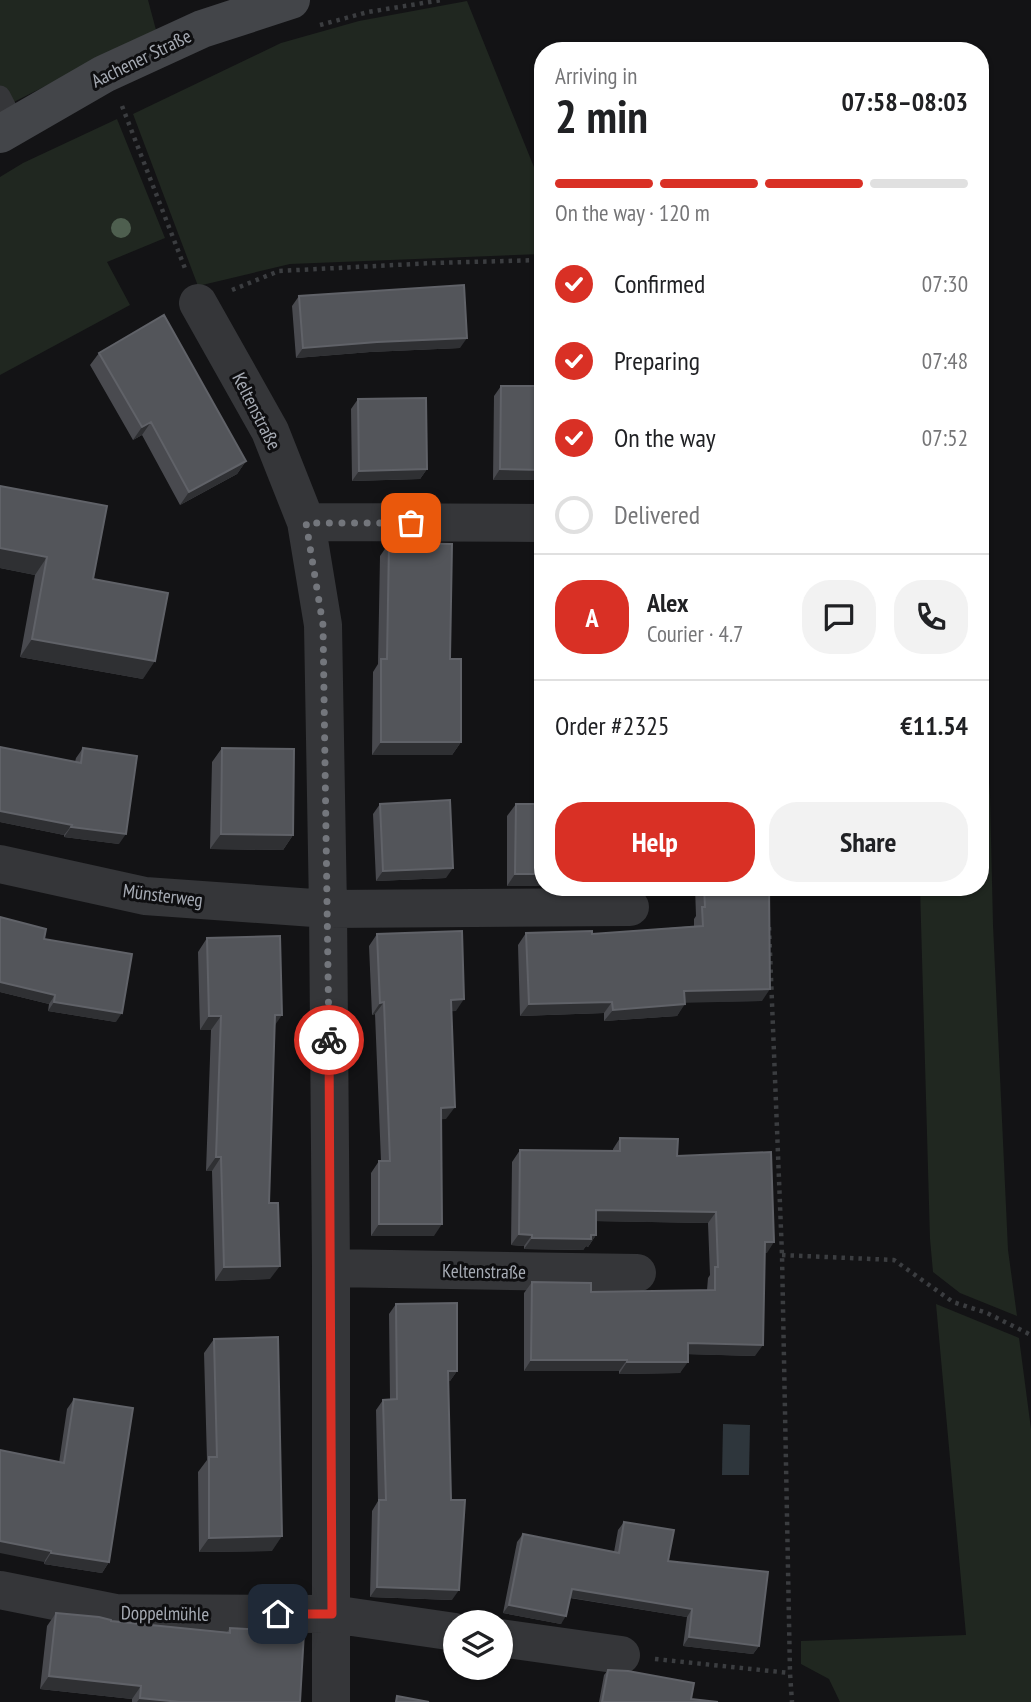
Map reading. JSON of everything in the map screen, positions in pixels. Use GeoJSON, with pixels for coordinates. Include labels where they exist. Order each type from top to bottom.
{"type":"FeatureCollection","features":[{"type":"Feature","properties":{"kind":"main road","name":"Aachener Straße"},"geometry":{"type":"LineString","coordinates":[[5,118],[202,29],[291,0]]}},
{"type":"Feature","properties":{"kind":"street","name":"Keltenstraße"},"geometry":{"type":"LineString","coordinates":[[198,303],[270,431],[306,523],[323,625],[331,1268],[331,1702]]}},
{"type":"Feature","properties":{"kind":"street"},"geometry":{"type":"LineString","coordinates":[[306,523],[534,523]]}},
{"type":"Feature","properties":{"kind":"street","name":"Münsterweg"},"geometry":{"type":"LineString","coordinates":[[0,864],[145,896],[328,909]]}},
{"type":"Feature","properties":{"kind":"street"},"geometry":{"type":"LineString","coordinates":[[328,909],[630,907]]}},
{"type":"Feature","properties":{"kind":"street","name":"Keltenstraße"},"geometry":{"type":"LineString","coordinates":[[331,1268],[636,1273]]}},
{"type":"Feature","properties":{"kind":"street","name":"Doppelmühle"},"geometry":{"type":"LineString","coordinates":[[0,1590],[115,1613],[332,1614]]}},
{"type":"Feature","properties":{"kind":"street"},"geometry":{"type":"LineString","coordinates":[[332,1614],[443,1630]]}},
{"type":"Feature","properties":{"kind":"street"},"geometry":{"type":"LineString","coordinates":[[513,1640],[621,1655]]}},
{"type":"Feature","properties":{"kind":"path"},"geometry":{"type":"LineString","coordinates":[[122,106],[198,303],[279,271],[534,260]]}},
{"type":"Feature","properties":{"kind":"path"},"geometry":{"type":"LineString","coordinates":[[769,915],[782,1255],[792,1702]]}},
{"type":"Feature","properties":{"kind":"path"},"geometry":{"type":"LineString","coordinates":[[782,1255],[894,1260],[953,1302],[987,1313],[1031,1335]]}},
{"type":"Feature","properties":{"kind":"path"},"geometry":{"type":"LineString","coordinates":[[621,1655],[790,1673]]}},
{"type":"Feature","properties":{"kind":"shaded area"},"geometry":{"type":"Polygon","coordinates":[[[0,0],[148,0],[156,30],[0,109],[0,0]]]}},
{"type":"Feature","properties":{"kind":"shaded area"},"geometry":{"type":"Polygon","coordinates":[[[467,1],[534,167],[534,254],[290,264],[198,286],[133,114],[281,43],[359,21],[467,1]]]}},
{"type":"Feature","properties":{"kind":"shaded area"},"geometry":{"type":"Polygon","coordinates":[[[117,119],[165,238],[107,262],[130,305],[0,375],[0,177],[23,163],[117,119]]]}},
{"type":"Feature","properties":{"kind":"shaded area"},"geometry":{"type":"Polygon","coordinates":[[[989,782],[1008,1250],[1017,1316],[960,1293],[933,1272],[920,896],[989,896],[989,782]]]}},
{"type":"Feature","properties":{"kind":"shaded area"},"geometry":{"type":"Polygon","coordinates":[[[936,1304],[1019,1338],[1031,1429],[1031,1702],[840,1702],[829,1679],[801,1664],[801,1641],[966,1635],[936,1304]]]}},
{"type":"Feature","properties":{"kind":"shaded area"},"geometry":{"type":"Polygon","coordinates":[[[723,1424],[750,1425],[749,1475],[722,1475],[723,1424]]]}},
{"type":"Feature","properties":{"kind":"building"},"geometry":{"type":"Polygon","coordinates":[[[464,285],[467,338],[303,348],[299,296],[464,285]]]}},
{"type":"Feature","properties":{"kind":"building"},"geometry":{"type":"Polygon","coordinates":[[[164,315],[246,461],[189,492],[151,422],[142,427],[99,353],[164,315]]]}},
{"type":"Feature","properties":{"kind":"building"},"geometry":{"type":"Polygon","coordinates":[[[501,386],[534,386],[534,470],[500,469],[501,386]]]}},
{"type":"Feature","properties":{"kind":"building"},"geometry":{"type":"Polygon","coordinates":[[[426,398],[427,469],[359,471],[358,399],[426,398]]]}},
{"type":"Feature","properties":{"kind":"building"},"geometry":{"type":"Polygon","coordinates":[[[0,486],[107,506],[93,579],[168,593],[155,661],[32,639],[47,557],[0,548],[0,486]]]}},
{"type":"Feature","properties":{"kind":"building"},"geometry":{"type":"Polygon","coordinates":[[[389,543],[452,544],[450,659],[461,659],[461,742],[381,742],[381,659],[387,659],[389,543]]]}},
{"type":"Feature","properties":{"kind":"building"},"geometry":{"type":"Polygon","coordinates":[[[0,747],[81,763],[83,748],[137,756],[126,834],[71,827],[72,825],[0,811],[0,747]]]}},
{"type":"Feature","properties":{"kind":"building"},"geometry":{"type":"Polygon","coordinates":[[[222,748],[294,749],[293,835],[221,834],[222,748]]]}},
{"type":"Feature","properties":{"kind":"building"},"geometry":{"type":"Polygon","coordinates":[[[450,800],[453,868],[383,871],[380,804],[450,800]]]}},
{"type":"Feature","properties":{"kind":"building"},"geometry":{"type":"Polygon","coordinates":[[[516,804],[534,804],[534,874],[515,874],[516,804]]]}},
{"type":"Feature","properties":{"kind":"building"},"geometry":{"type":"Polygon","coordinates":[[[704,896],[769,896],[770,989],[684,991],[685,1004],[613,1010],[612,1002],[529,1004],[526,933],[592,931],[592,934],[703,926],[702,907],[705,907],[704,896]]]}},
{"type":"Feature","properties":{"kind":"building"},"geometry":{"type":"Polygon","coordinates":[[[0,917],[46,929],[44,939],[132,954],[122,1013],[54,1002],[55,995],[0,982],[0,917]]]}},
{"type":"Feature","properties":{"kind":"building"},"geometry":{"type":"Polygon","coordinates":[[[462,931],[464,999],[451,1000],[455,1107],[441,1108],[442,1224],[379,1224],[379,1161],[390,1161],[384,1002],[380,1003],[377,934],[462,931]]]}},
{"type":"Feature","properties":{"kind":"building"},"geometry":{"type":"Polygon","coordinates":[[[280,936],[282,1015],[275,1015],[269,1203],[278,1203],[280,1266],[224,1267],[221,1157],[216,1157],[221,1016],[209,1016],[207,938],[280,936]]]}},
{"type":"Feature","properties":{"kind":"building"},"geometry":{"type":"Polygon","coordinates":[[[620,1138],[678,1139],[677,1156],[771,1152],[774,1242],[765,1242],[763,1345],[688,1343],[688,1362],[531,1360],[532,1282],[591,1283],[591,1292],[715,1290],[715,1267],[718,1267],[716,1212],[596,1210],[596,1235],[591,1235],[591,1239],[532,1238],[532,1235],[519,1234],[520,1150],[620,1151],[620,1138]]]}},
{"type":"Feature","properties":{"kind":"building"},"geometry":{"type":"Polygon","coordinates":[[[457,1303],[457,1371],[448,1371],[451,1500],[465,1500],[459,1590],[377,1587],[379,1500],[386,1500],[383,1400],[397,1399],[396,1304],[457,1303]]]}},
{"type":"Feature","properties":{"kind":"building"},"geometry":{"type":"Polygon","coordinates":[[[278,1337],[282,1536],[209,1538],[209,1457],[217,1457],[214,1339],[278,1337]]]}},
{"type":"Feature","properties":{"kind":"building"},"geometry":{"type":"Polygon","coordinates":[[[74,1399],[133,1408],[109,1562],[51,1553],[0,1541],[0,1450],[64,1463],[74,1399]]]}},
{"type":"Feature","properties":{"kind":"building"},"geometry":{"type":"Polygon","coordinates":[[[624,1522],[674,1530],[668,1561],[768,1572],[759,1646],[689,1637],[692,1609],[572,1589],[566,1616],[509,1605],[523,1534],[619,1553],[624,1522]]]}},
{"type":"Feature","properties":{"kind":"building"},"geometry":{"type":"Polygon","coordinates":[[[56,1613],[230,1633],[230,1628],[304,1632],[300,1702],[180,1702],[140,1698],[141,1686],[49,1676],[56,1613]]]}},
{"type":"Feature","properties":{"kind":"building"},"geometry":{"type":"Polygon","coordinates":[[[608,1670],[694,1683],[691,1699],[718,1702],[602,1702],[608,1670]]]}},
{"type":"Feature","properties":{"kind":"building"},"geometry":{"type":"Polygon","coordinates":[[[397,1696],[429,1702],[396,1702],[397,1696]]]}},
{"type":"Feature","properties":{"kind":"way so far"},"geometry":{"type":"LineString","coordinates":[[329,1040],[323,625],[306,523],[411,523]]}},
{"type":"Feature","properties":{"kind":"route"},"geometry":{"type":"LineString","coordinates":[[278,1614],[332,1614],[329,1040]]}}]}
